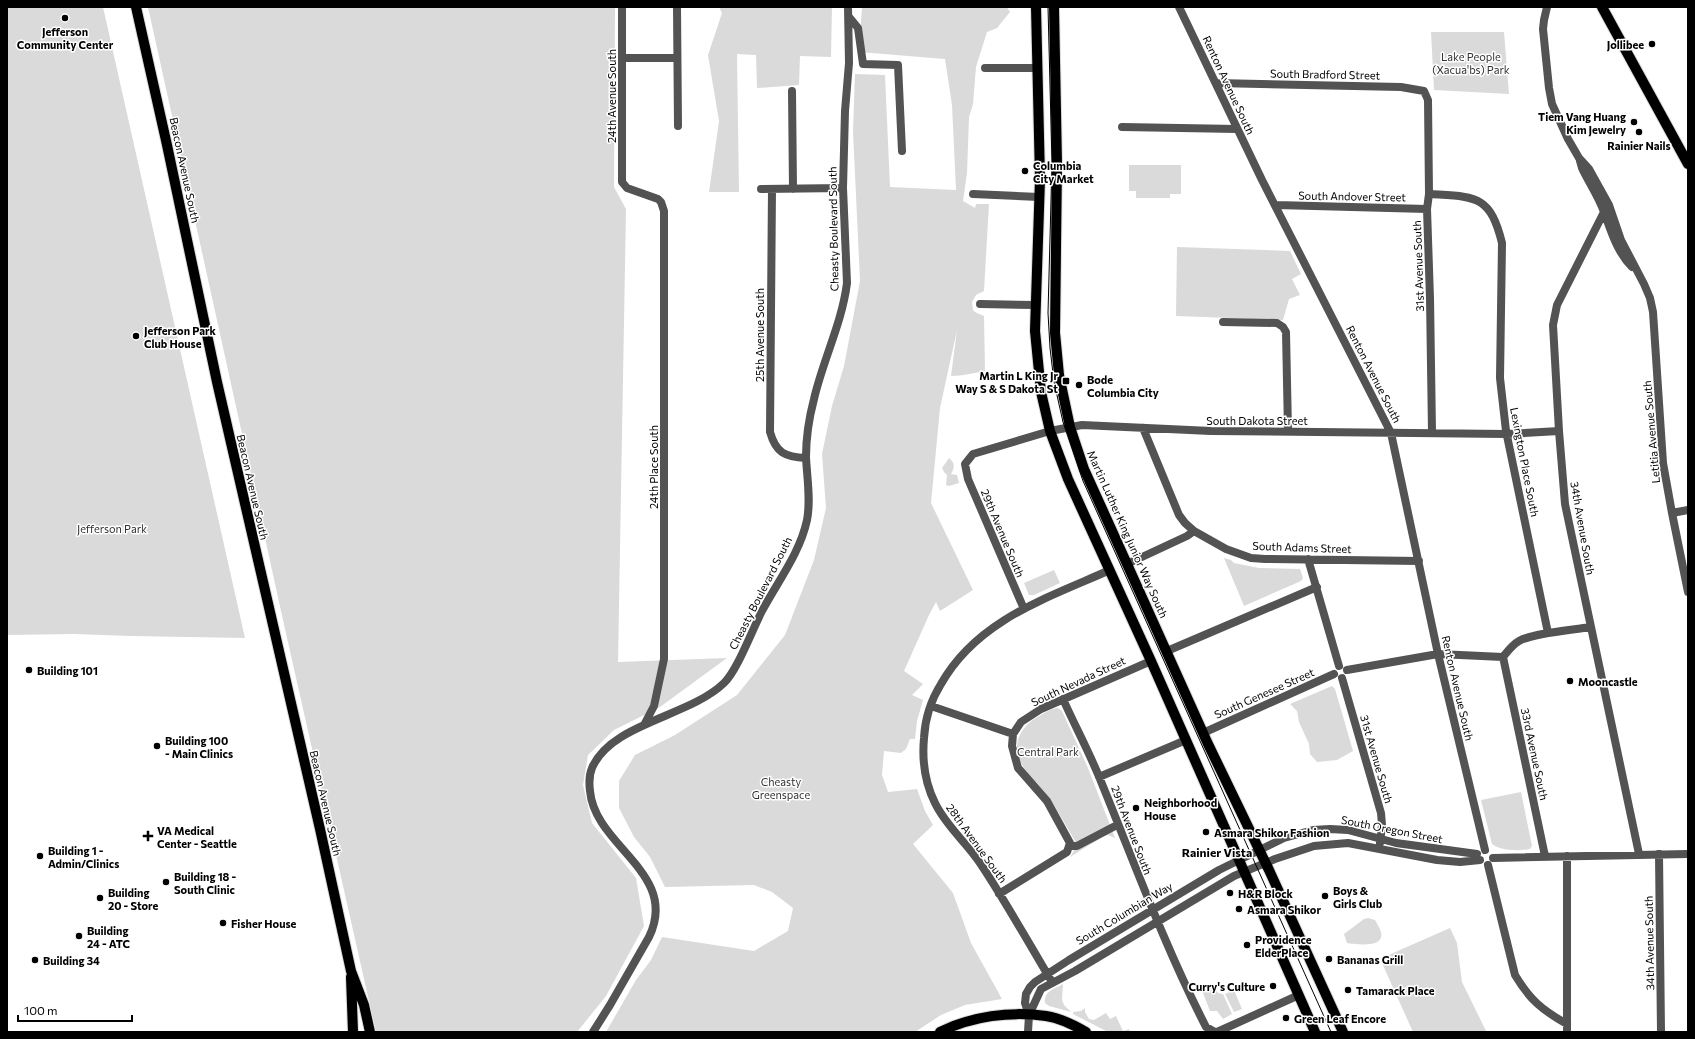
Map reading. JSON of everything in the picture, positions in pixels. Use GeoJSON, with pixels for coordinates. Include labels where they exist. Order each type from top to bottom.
{"type":"FeatureCollection","features":[{"type":"Feature","properties":{"kind":"main road","name":"Beacon Avenue South"},"geometry":{"type":"LineString","coordinates":[[136,7],[167,144],[217,382],[320,828],[351,971],[364,1005],[370,1032]]}},
{"type":"Feature","properties":{"kind":"main road"},"geometry":{"type":"LineString","coordinates":[[1036,7],[1039,197],[1036,355],[1041,392],[1050,431],[1068,479],[1152,660],[1315,1032]]}},
{"type":"Feature","properties":{"kind":"main road","name":"Martin Luther King Junior Way South"},"geometry":{"type":"LineString","coordinates":[[1054,7],[1057,157],[1055,333],[1059,375],[1070,427],[1084,469],[1126,564],[1167,651],[1203,733],[1343,1032]]}},
{"type":"Feature","properties":{"kind":"main road"},"geometry":{"type":"LineString","coordinates":[[1602,7],[1688,164]]}},
{"type":"Feature","properties":{"kind":"main road","name":"Beacon Avenue South"},"geometry":{"type":"LineString","coordinates":[[351,971],[353,1032]]}},
{"type":"Feature","properties":{"kind":"main road"},"geometry":{"type":"LineString","coordinates":[[940,1032],[975,1019],[1009,1015],[1047,1016],[1086,1032]]}},
{"type":"Feature","properties":{"kind":"street","name":"24th Avenue South"},"geometry":{"type":"LineString","coordinates":[[622,7],[622,182],[624,185],[658,199],[663,206]]}},
{"type":"Feature","properties":{"kind":"street"},"geometry":{"type":"LineString","coordinates":[[677,7],[678,126]]}},
{"type":"Feature","properties":{"kind":"street","name":"Cheasty Boulevard South"},"geometry":{"type":"LineString","coordinates":[[593,1032],[649,937],[653,928],[656,908],[651,886],[644,875],[599,820],[590,798],[589,776],[592,766],[607,747],[622,736],[700,701],[715,691],[726,681],[793,555],[805,529],[808,504],[806,458],[808,429],[813,400],[845,298],[847,264],[843,188],[845,111],[849,63],[848,7]]}},
{"type":"Feature","properties":{"kind":"street","name":"Renton Avenue South"},"geometry":{"type":"LineString","coordinates":[[1179,7],[1237,129],[1391,433],[1438,654],[1484,850]]}},
{"type":"Feature","properties":{"kind":"street","name":"Letitia Avenue South"},"geometry":{"type":"LineString","coordinates":[[1548,7],[1544,20],[1544,29],[1548,88],[1552,104],[1579,158],[1582,168],[1604,212],[1609,227],[1625,260],[1637,272]]}},
{"type":"Feature","properties":{"kind":"street"},"geometry":{"type":"LineString","coordinates":[[848,17],[858,28],[863,64],[898,65],[902,151]]}},
{"type":"Feature","properties":{"kind":"street"},"geometry":{"type":"LineString","coordinates":[[622,58],[677,58]]}},
{"type":"Feature","properties":{"kind":"street"},"geometry":{"type":"LineString","coordinates":[[985,68],[1038,68]]}},
{"type":"Feature","properties":{"kind":"street","name":"South Bradford Street"},"geometry":{"type":"LineString","coordinates":[[1216,83],[1401,87],[1424,91],[1428,100]]}},
{"type":"Feature","properties":{"kind":"street"},"geometry":{"type":"LineString","coordinates":[[792,91],[793,189]]}},
{"type":"Feature","properties":{"kind":"street","name":"31st Avenue South"},"geometry":{"type":"LineString","coordinates":[[1428,100],[1429,194],[1427,209],[1432,432]]}},
{"type":"Feature","properties":{"kind":"street"},"geometry":{"type":"LineString","coordinates":[[1122,127],[1237,129]]}},
{"type":"Feature","properties":{"kind":"street","name":"Letitia Avenue South"},"geometry":{"type":"LineString","coordinates":[[1579,158],[1589,169],[1609,205],[1622,240],[1650,298],[1653,312],[1662,453],[1672,513],[1688,592]]}},
{"type":"Feature","properties":{"kind":"street"},"geometry":{"type":"LineString","coordinates":[[761,189],[843,188]]}},
{"type":"Feature","properties":{"kind":"street","name":"25th Avenue South"},"geometry":{"type":"LineString","coordinates":[[772,189],[770,432],[772,440],[780,452],[787,456],[806,458]]}},
{"type":"Feature","properties":{"kind":"street"},"geometry":{"type":"LineString","coordinates":[[973,194],[1039,197]]}},
{"type":"Feature","properties":{"kind":"street","name":"Lexington Place South"},"geometry":{"type":"LineString","coordinates":[[1429,194],[1463,196],[1481,202],[1494,216],[1502,243],[1500,378],[1507,434],[1548,633]]}},
{"type":"Feature","properties":{"kind":"street","name":"South Andover Street"},"geometry":{"type":"LineString","coordinates":[[1276,205],[1427,209]]}},
{"type":"Feature","properties":{"kind":"street","name":"24th Place South"},"geometry":{"type":"LineString","coordinates":[[644,725],[654,706],[664,659],[663,206]]}},
{"type":"Feature","properties":{"kind":"street","name":"34th Avenue South"},"geometry":{"type":"LineString","coordinates":[[1604,212],[1557,305],[1553,326],[1565,504],[1639,854]]}},
{"type":"Feature","properties":{"kind":"street"},"geometry":{"type":"LineString","coordinates":[[980,304],[1036,306]]}},
{"type":"Feature","properties":{"kind":"street"},"geometry":{"type":"LineString","coordinates":[[1223,322],[1277,323],[1283,327],[1286,332],[1288,431]]}},
{"type":"Feature","properties":{"kind":"street","name":"South Dakota Street"},"geometry":{"type":"LineString","coordinates":[[965,464],[973,454],[1050,431],[1082,425],[1211,431],[1391,433],[1432,432],[1507,434],[1559,430]]}},
{"type":"Feature","properties":{"kind":"street","name":"South Adams Street"},"geometry":{"type":"LineString","coordinates":[[1143,428],[1179,515],[1194,531],[1226,549],[1251,558],[1418,561]]}},
{"type":"Feature","properties":{"kind":"street","name":"29th Avenue South"},"geometry":{"type":"LineString","coordinates":[[965,464],[968,479],[1024,609]]}},
{"type":"Feature","properties":{"kind":"street"},"geometry":{"type":"LineString","coordinates":[[1672,513],[1688,510]]}},
{"type":"Feature","properties":{"kind":"street"},"geometry":{"type":"LineString","coordinates":[[1126,564],[1187,536],[1194,531]]}},
{"type":"Feature","properties":{"kind":"street"},"geometry":{"type":"LineString","coordinates":[[1308,559],[1339,666]]}},
{"type":"Feature","properties":{"kind":"street"},"geometry":{"type":"LineString","coordinates":[[1000,894],[1067,852],[1069,841],[1053,811],[1018,768],[1012,746],[1013,734],[931,706],[945,676],[958,657],[987,631],[1024,609],[1110,570]]}},
{"type":"Feature","properties":{"kind":"street"},"geometry":{"type":"LineString","coordinates":[[1167,651],[1317,587]]}},
{"type":"Feature","properties":{"kind":"street"},"geometry":{"type":"LineString","coordinates":[[1347,670],[1438,654],[1503,657],[1512,646],[1520,640],[1548,633],[1590,627]]}},
{"type":"Feature","properties":{"kind":"street","name":"33rd Avenue South"},"geometry":{"type":"LineString","coordinates":[[1503,657],[1545,856]]}},
{"type":"Feature","properties":{"kind":"street","name":"South Nevada Street"},"geometry":{"type":"LineString","coordinates":[[1013,734],[1028,717],[1152,660]]}},
{"type":"Feature","properties":{"kind":"street"},"geometry":{"type":"LineString","coordinates":[[1339,666],[1343,666],[1347,670]]}},
{"type":"Feature","properties":{"kind":"street"},"geometry":{"type":"LineString","coordinates":[[1339,666],[1335,668],[1334,674],[1338,678],[1345,676],[1347,670]]}},
{"type":"Feature","properties":{"kind":"street","name":"South Genesee Street"},"geometry":{"type":"LineString","coordinates":[[1203,733],[1334,674]]}},
{"type":"Feature","properties":{"kind":"street","name":"31st Avenue South"},"geometry":{"type":"LineString","coordinates":[[1342,678],[1381,813],[1382,838],[1379,848]]}},
{"type":"Feature","properties":{"kind":"street","name":"29th Avenue South"},"geometry":{"type":"LineString","coordinates":[[1063,700],[1099,777],[1152,910],[1203,1022],[1206,1027],[1214,1032]]}},
{"type":"Feature","properties":{"kind":"street","name":"28th Avenue South"},"geometry":{"type":"LineString","coordinates":[[931,706],[924,729],[923,759],[930,792],[945,820],[974,854],[1000,894],[1050,978]]}},
{"type":"Feature","properties":{"kind":"street"},"geometry":{"type":"LineString","coordinates":[[1099,777],[1186,740]]}},
{"type":"Feature","properties":{"kind":"street"},"geometry":{"type":"LineString","coordinates":[[1069,846],[1077,846],[1117,825]]}},
{"type":"Feature","properties":{"kind":"street","name":"South Oregon Street"},"geometry":{"type":"LineString","coordinates":[[1259,850],[1284,838],[1313,830],[1330,828],[1348,830],[1396,843],[1478,857]]}},
{"type":"Feature","properties":{"kind":"street","name":"South Oregon Street"},"geometry":{"type":"LineString","coordinates":[[1265,863],[1314,846],[1348,843],[1437,860],[1460,862],[1478,857]]}},
{"type":"Feature","properties":{"kind":"street","name":"South Columbian Way"},"geometry":{"type":"LineString","coordinates":[[1028,1015],[1041,989],[1069,960],[1219,870],[1259,850]]}},
{"type":"Feature","properties":{"kind":"street"},"geometry":{"type":"LineString","coordinates":[[1567,1028],[1534,1001],[1523,989],[1515,975],[1491,861],[1484,850],[1479,850],[1478,857],[1482,863],[1491,861],[1545,856],[1688,854]]}},
{"type":"Feature","properties":{"kind":"street","name":"34th Avenue South"},"geometry":{"type":"LineString","coordinates":[[1659,854],[1661,1032]]}},
{"type":"Feature","properties":{"kind":"street"},"geometry":{"type":"LineString","coordinates":[[1567,856],[1567,1028]]}},
{"type":"Feature","properties":{"kind":"street","name":"South Columbian Way"},"geometry":{"type":"LineString","coordinates":[[1050,978],[1075,971],[1224,881],[1265,863]]}},
{"type":"Feature","properties":{"kind":"street"},"geometry":{"type":"LineString","coordinates":[[1214,1032],[1299,996]]}},
{"type":"Feature","properties":{"kind":"street"},"geometry":{"type":"LineString","coordinates":[[1028,1015],[1028,1032]]}},
{"type":"Feature","properties":{"kind":"green space","name":"Jefferson Park"},"geometry":{"type":"Polygon","coordinates":[[[7,7],[103,7],[245,638],[74,634],[7,635],[7,7]]]}},
{"type":"Feature","properties":{"kind":"green space"},"geometry":{"type":"Polygon","coordinates":[[[148,7],[615,7],[614,187],[626,209],[618,662],[727,658],[660,707],[614,730],[588,755],[583,785],[592,823],[636,878],[644,926],[606,996],[577,1032],[376,1032],[285,629],[148,7]]]}},
{"type":"Feature","properties":{"kind":"green space"},"geometry":{"type":"Polygon","coordinates":[[[719,7],[832,7],[831,57],[800,56],[799,85],[757,88],[756,55],[737,54],[739,192],[709,192],[719,121],[708,55],[722,13],[719,7]]]}},
{"type":"Feature","properties":{"kind":"green space","name":"Cheasty Greenspace"},"geometry":{"type":"Polygon","coordinates":[[[862,7],[1007,7],[1010,12],[997,28],[987,32],[976,67],[973,104],[969,117],[967,173],[963,201],[975,208],[976,204],[989,204],[984,291],[976,295],[972,302],[973,310],[984,316],[985,371],[951,376],[957,330],[940,408],[931,503],[973,590],[940,611],[936,602],[929,615],[904,671],[923,684],[912,695],[923,700],[917,721],[915,739],[910,739],[906,749],[901,753],[884,751],[882,775],[888,792],[917,789],[925,811],[933,825],[913,844],[953,893],[971,943],[1002,999],[965,1005],[941,1015],[915,1032],[606,1032],[636,980],[651,960],[662,937],[754,951],[788,931],[793,908],[772,892],[754,885],[665,887],[650,857],[634,837],[619,808],[619,781],[635,755],[675,735],[737,695],[785,635],[814,560],[826,508],[822,454],[832,406],[844,366],[860,281],[853,131],[855,74],[885,75],[890,187],[956,190],[952,105],[945,59],[859,52],[862,7]]]}},
{"type":"Feature","properties":{"kind":"green space","name":"Lake People (Xacua'bs) Park"},"geometry":{"type":"Polygon","coordinates":[[[1431,32],[1504,32],[1509,94],[1434,90],[1431,32]]]}},
{"type":"Feature","properties":{"kind":"green space"},"geometry":{"type":"Polygon","coordinates":[[[1129,165],[1181,165],[1181,194],[1170,194],[1170,198],[1136,198],[1136,191],[1129,191],[1129,165]]]}},
{"type":"Feature","properties":{"kind":"green space"},"geometry":{"type":"Polygon","coordinates":[[[1177,247],[1290,251],[1301,274],[1292,279],[1300,295],[1289,299],[1283,320],[1176,316],[1177,247]]]}},
{"type":"Feature","properties":{"kind":"green space"},"geometry":{"type":"Polygon","coordinates":[[[949,458],[954,465],[951,474],[957,475],[959,483],[949,486],[946,485],[947,475],[942,468],[949,458]]]}},
{"type":"Feature","properties":{"kind":"green space"},"geometry":{"type":"Polygon","coordinates":[[[1224,558],[1231,560],[1234,563],[1259,568],[1300,569],[1303,578],[1301,581],[1244,606],[1224,558]]]}},
{"type":"Feature","properties":{"kind":"green space"},"geometry":{"type":"Polygon","coordinates":[[[1054,570],[1060,583],[1034,595],[1029,595],[1024,583],[1054,570]]]}},
{"type":"Feature","properties":{"kind":"green space"},"geometry":{"type":"Polygon","coordinates":[[[1332,686],[1335,689],[1353,751],[1337,760],[1317,762],[1310,754],[1309,744],[1299,722],[1297,711],[1290,704],[1332,686]]]}},
{"type":"Feature","properties":{"kind":"green space","name":"Central Park"},"geometry":{"type":"Polygon","coordinates":[[[1058,708],[1062,711],[1088,768],[1115,838],[1108,835],[1104,836],[1070,857],[1075,849],[1075,841],[1050,798],[1029,776],[1021,763],[1017,747],[1021,732],[1026,726],[1047,711],[1058,708]]]}},
{"type":"Feature","properties":{"kind":"green space"},"geometry":{"type":"Polygon","coordinates":[[[1521,792],[1532,846],[1530,849],[1521,850],[1500,848],[1492,844],[1481,800],[1521,792]]]}},
{"type":"Feature","properties":{"kind":"green space"},"geometry":{"type":"Polygon","coordinates":[[[1368,918],[1375,920],[1380,929],[1381,937],[1379,941],[1369,944],[1347,943],[1344,934],[1364,919],[1368,918]]]}},
{"type":"Feature","properties":{"kind":"green space"},"geometry":{"type":"Polygon","coordinates":[[[1450,928],[1457,943],[1462,982],[1486,1031],[1413,1032],[1382,963],[1384,957],[1450,928]]]}},
{"type":"Feature","properties":{"kind":"green space"},"geometry":{"type":"Polygon","coordinates":[[[1063,984],[1062,1000],[1064,1005],[1071,1012],[1049,1006],[1045,1003],[1048,993],[1063,984]]]}},
{"type":"Feature","properties":{"kind":"green space"},"geometry":{"type":"Polygon","coordinates":[[[1213,984],[1218,993],[1223,994],[1232,1014],[1223,1019],[1217,1011],[1210,1011],[1201,988],[1213,984]]]}},
{"type":"Feature","properties":{"kind":"green space"},"geometry":{"type":"Polygon","coordinates":[[[1234,990],[1242,1009],[1234,1012],[1225,994],[1234,990]]]}},
{"type":"Feature","properties":{"kind":"green space"},"geometry":{"type":"Polygon","coordinates":[[[1085,1008],[1085,1012],[1089,1019],[1094,1020],[1106,1013],[1110,1019],[1116,1016],[1123,1031],[1129,1029],[1130,1032],[1108,1032],[1073,1014],[1073,1012],[1081,1011],[1085,1008]]]}},
{"type":"Feature","properties":{"kind":"tram line"},"geometry":{"type":"LineString","coordinates":[[1048,7],[1052,163],[1048,313],[1054,382],[1063,422],[1083,481],[1331,1032]]}},
{"type":"Feature","properties":{"kind":"place","name":"Jefferson Community Center"},"geometry":{"type":"Point","coordinates":[65,18]}},
{"type":"Feature","properties":{"kind":"place","name":"Jollibee"},"geometry":{"type":"Point","coordinates":[1652,44]}},
{"type":"Feature","properties":{"kind":"place","name":"Tiem Vang Huang Kim Jewelry"},"geometry":{"type":"Point","coordinates":[1634,122]}},
{"type":"Feature","properties":{"kind":"place","name":"Rainier Nails"},"geometry":{"type":"Point","coordinates":[1639,132]}},
{"type":"Feature","properties":{"kind":"place","name":"Columbia City Market"},"geometry":{"type":"Point","coordinates":[1025,171]}},
{"type":"Feature","properties":{"kind":"place","name":"Jefferson Park Club House"},"geometry":{"type":"Point","coordinates":[136,336]}},
{"type":"Feature","properties":{"kind":"place","name":"Martin L King Jr Way S & S Dakota St"},"geometry":{"type":"Point","coordinates":[1066,381]}},
{"type":"Feature","properties":{"kind":"place","name":"Bode Columbia City"},"geometry":{"type":"Point","coordinates":[1079,385]}},
{"type":"Feature","properties":{"kind":"place","name":"Building 101"},"geometry":{"type":"Point","coordinates":[29,670]}},
{"type":"Feature","properties":{"kind":"place","name":"Mooncastle"},"geometry":{"type":"Point","coordinates":[1570,681]}},
{"type":"Feature","properties":{"kind":"place","name":"Building 100 - Main Clinics"},"geometry":{"type":"Point","coordinates":[157,746]}},
{"type":"Feature","properties":{"kind":"place","name":"Neighborhood House"},"geometry":{"type":"Point","coordinates":[1136,808]}},
{"type":"Feature","properties":{"kind":"place","name":"Asmara Shikor Fashion"},"geometry":{"type":"Point","coordinates":[1206,832]}},
{"type":"Feature","properties":{"kind":"place","name":"VA Medical Center - Seattle"},"geometry":{"type":"Point","coordinates":[148,836]}},
{"type":"Feature","properties":{"kind":"place","name":"Building 1 - Admin/Clinics"},"geometry":{"type":"Point","coordinates":[40,856]}},
{"type":"Feature","properties":{"kind":"place","name":"Building 18 - South Clinic"},"geometry":{"type":"Point","coordinates":[166,882]}},
{"type":"Feature","properties":{"kind":"place","name":"H&R Block"},"geometry":{"type":"Point","coordinates":[1230,893]}},
{"type":"Feature","properties":{"kind":"place","name":"Boys & Girls Club"},"geometry":{"type":"Point","coordinates":[1325,896]}},
{"type":"Feature","properties":{"kind":"place","name":"Building 20 - Store"},"geometry":{"type":"Point","coordinates":[100,898]}},
{"type":"Feature","properties":{"kind":"place","name":"Asmara Shikor"},"geometry":{"type":"Point","coordinates":[1239,909]}},
{"type":"Feature","properties":{"kind":"place","name":"Fisher House"},"geometry":{"type":"Point","coordinates":[223,923]}},
{"type":"Feature","properties":{"kind":"place","name":"Building 24 - ATC"},"geometry":{"type":"Point","coordinates":[79,936]}},
{"type":"Feature","properties":{"kind":"place","name":"Providence ElderPlace"},"geometry":{"type":"Point","coordinates":[1247,945]}},
{"type":"Feature","properties":{"kind":"place","name":"Bananas Grill"},"geometry":{"type":"Point","coordinates":[1329,959]}},
{"type":"Feature","properties":{"kind":"place","name":"Building 34"},"geometry":{"type":"Point","coordinates":[35,960]}},
{"type":"Feature","properties":{"kind":"place","name":"Curry's Culture"},"geometry":{"type":"Point","coordinates":[1273,986]}},
{"type":"Feature","properties":{"kind":"place","name":"Tamarack Place"},"geometry":{"type":"Point","coordinates":[1348,990]}},
{"type":"Feature","properties":{"kind":"place","name":"Green Leaf Encore"},"geometry":{"type":"Point","coordinates":[1286,1018]}},
{"type":"Feature","properties":{"kind":"district","name":"Rainier Vista"},"geometry":{"type":"Point","coordinates":[1217,852]}}]}
